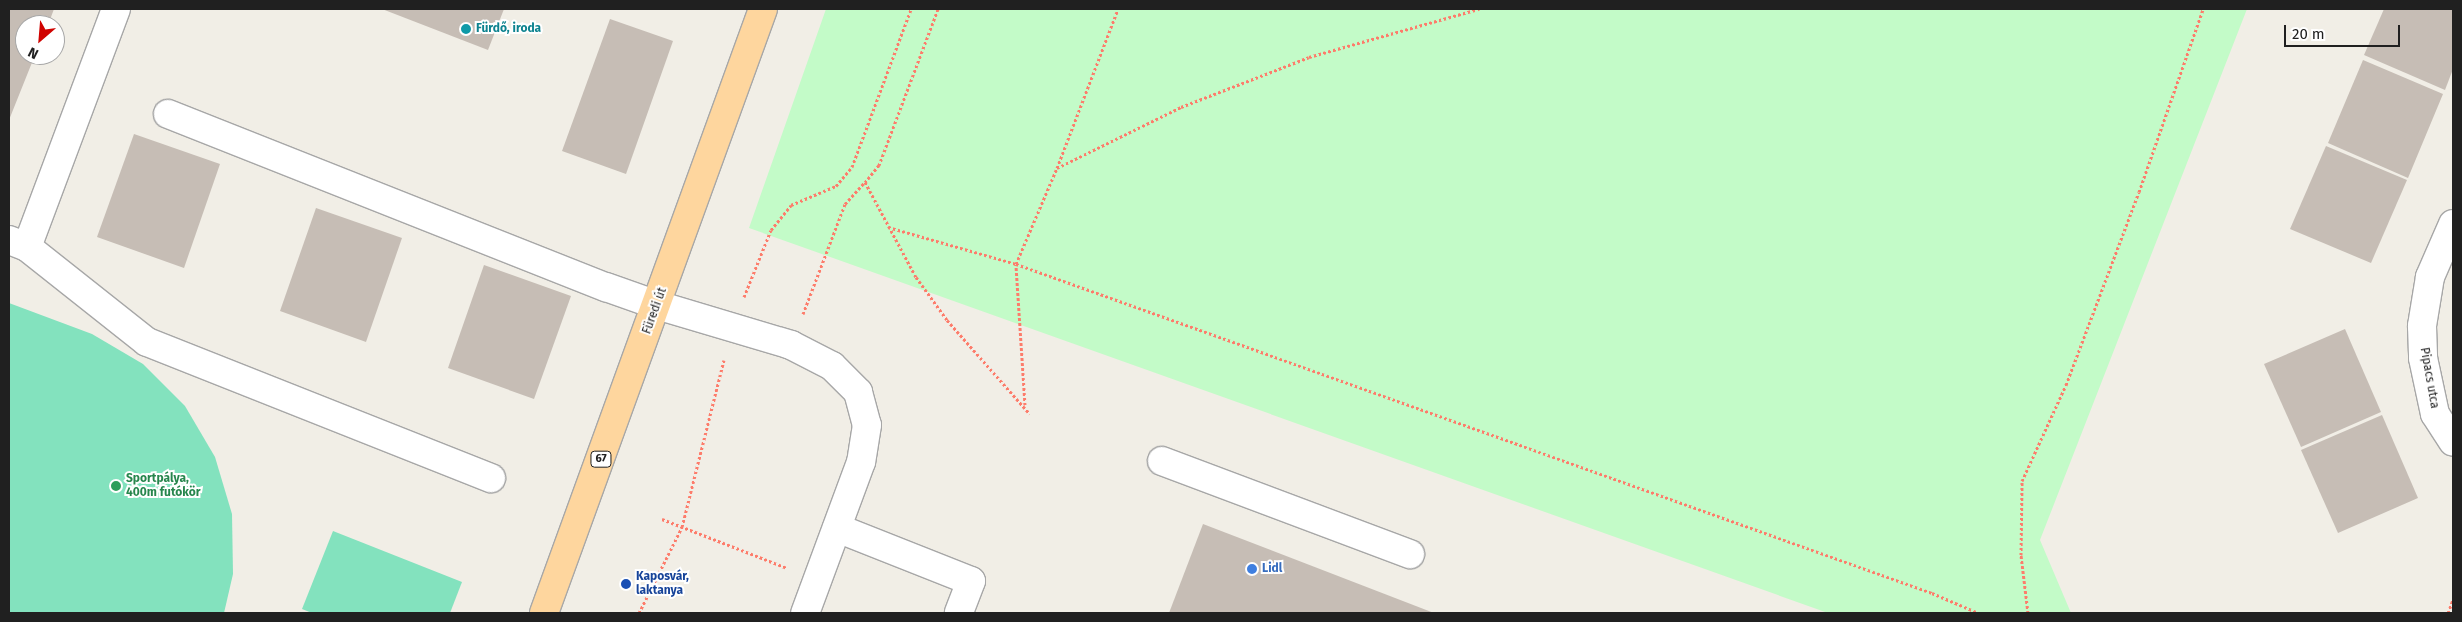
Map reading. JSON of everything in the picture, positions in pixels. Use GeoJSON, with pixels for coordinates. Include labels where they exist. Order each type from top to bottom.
{"type":"FeatureCollection","features":[{"type":"Feature","properties":{"kind":"main road","name":"Füredi út"},"geometry":{"type":"LineString","coordinates":[[544,613],[763,9]]}},
{"type":"Feature","properties":{"kind":"street"},"geometry":{"type":"LineString","coordinates":[[116,9],[18,244],[147,342],[491,478]]}},
{"type":"Feature","properties":{"kind":"street"},"geometry":{"type":"LineString","coordinates":[[168,114],[657,305],[791,345],[832,366],[858,392],[867,425],[861,462],[806,613]]}},
{"type":"Feature","properties":{"kind":"street","name":"Pipacs utca"},"geometry":{"type":"LineString","coordinates":[[2453,224],[2430,276],[2422,326],[2422,358],[2435,414],[2453,442]]}},
{"type":"Feature","properties":{"kind":"street"},"geometry":{"type":"LineString","coordinates":[[1162,461],[1410,554]]}},
{"type":"Feature","properties":{"kind":"street"},"geometry":{"type":"LineString","coordinates":[[837,528],[971,581],[959,613]]}},
{"type":"Feature","properties":{"kind":"path"},"geometry":{"type":"LineString","coordinates":[[791,345],[845,204],[866,182],[882,157],[938,9]]}},
{"type":"Feature","properties":{"kind":"path"},"geometry":{"type":"LineString","coordinates":[[1025,405],[1016,264],[1057,168],[1118,9]]}},
{"type":"Feature","properties":{"kind":"path"},"geometry":{"type":"LineString","coordinates":[[1057,168],[1181,107],[1309,58],[1479,9]]}},
{"type":"Feature","properties":{"kind":"path"},"geometry":{"type":"LineString","coordinates":[[2028,613],[2021,555],[2022,481],[2066,385],[2139,192],[2203,9]]}},
{"type":"Feature","properties":{"kind":"path"},"geometry":{"type":"LineString","coordinates":[[866,182],[916,277],[947,320],[1025,405],[1030,414]]}},
{"type":"Feature","properties":{"kind":"path"},"geometry":{"type":"LineString","coordinates":[[888,227],[1016,264],[1923,590],[1979,613]]}},
{"type":"Feature","properties":{"kind":"path"},"geometry":{"type":"LineString","coordinates":[[662,519],[817,580]]}},
{"type":"Feature","properties":{"kind":"path"},"geometry":{"type":"LineString","coordinates":[[2448,613],[2453,600]]}},
{"type":"Feature","properties":{"kind":"green space"},"geometry":{"type":"Polygon","coordinates":[[[826,9],[2247,9],[2040,540],[2071,613],[1828,613],[749,228],[826,9]]]}},
{"type":"Feature","properties":{"kind":"green space","name":"Sportpálya, 400m futókör"},"geometry":{"type":"Polygon","coordinates":[[[9,303],[92,334],[143,364],[185,406],[215,457],[232,514],[233,574],[224,613],[9,613],[9,303]]]}},
{"type":"Feature","properties":{"kind":"green space"},"geometry":{"type":"Polygon","coordinates":[[[333,531],[462,582],[450,613],[312,613],[302,609],[333,531]]]}},
{"type":"Feature","properties":{"kind":"building"},"geometry":{"type":"Polygon","coordinates":[[[9,9],[54,9],[52,15],[15,15],[15,65],[31,65],[9,120],[9,9]]]}},
{"type":"Feature","properties":{"kind":"building","name":"Fürdő, iroda"},"geometry":{"type":"Polygon","coordinates":[[[382,9],[504,9],[488,50],[382,9]]]}},
{"type":"Feature","properties":{"kind":"building"},"geometry":{"type":"Polygon","coordinates":[[[2384,9],[2453,9],[2453,69],[2445,90],[2364,55],[2384,9]]]}},
{"type":"Feature","properties":{"kind":"building"},"geometry":{"type":"Polygon","coordinates":[[[610,19],[673,41],[626,174],[562,151],[610,19]]]}},
{"type":"Feature","properties":{"kind":"building"},"geometry":{"type":"Polygon","coordinates":[[[2363,60],[2443,94],[2408,178],[2328,143],[2363,60]]]}},
{"type":"Feature","properties":{"kind":"building"},"geometry":{"type":"Polygon","coordinates":[[[134,134],[220,164],[184,268],[97,237],[134,134]]]}},
{"type":"Feature","properties":{"kind":"building"},"geometry":{"type":"Polygon","coordinates":[[[2326,146],[2407,180],[2371,263],[2290,229],[2326,146]]]}},
{"type":"Feature","properties":{"kind":"building"},"geometry":{"type":"Polygon","coordinates":[[[316,208],[402,238],[366,342],[280,311],[316,208]]]}},
{"type":"Feature","properties":{"kind":"building"},"geometry":{"type":"Polygon","coordinates":[[[484,265],[571,296],[534,399],[448,368],[484,265]]]}},
{"type":"Feature","properties":{"kind":"building"},"geometry":{"type":"Polygon","coordinates":[[[2345,329],[2381,412],[2301,447],[2264,364],[2345,329]]]}},
{"type":"Feature","properties":{"kind":"building"},"geometry":{"type":"Polygon","coordinates":[[[2382,415],[2418,498],[2338,533],[2301,450],[2382,415]]]}},
{"type":"Feature","properties":{"kind":"building","name":"Lidl"},"geometry":{"type":"Polygon","coordinates":[[[1203,524],[1434,613],[1169,613],[1203,524]]]}},
{"type":"Feature","properties":{"kind":"place","name":"Fürdő, iroda"},"geometry":{"type":"Point","coordinates":[466,29]}},
{"type":"Feature","properties":{"kind":"place","name":"Sportpálya, 400m futókör"},"geometry":{"type":"Point","coordinates":[116,486]}},
{"type":"Feature","properties":{"kind":"place","name":"Lidl"},"geometry":{"type":"Point","coordinates":[1252,569]}},
{"type":"Feature","properties":{"kind":"place","name":"Kaposvár, laktanya"},"geometry":{"type":"Point","coordinates":[626,584]}}]}
